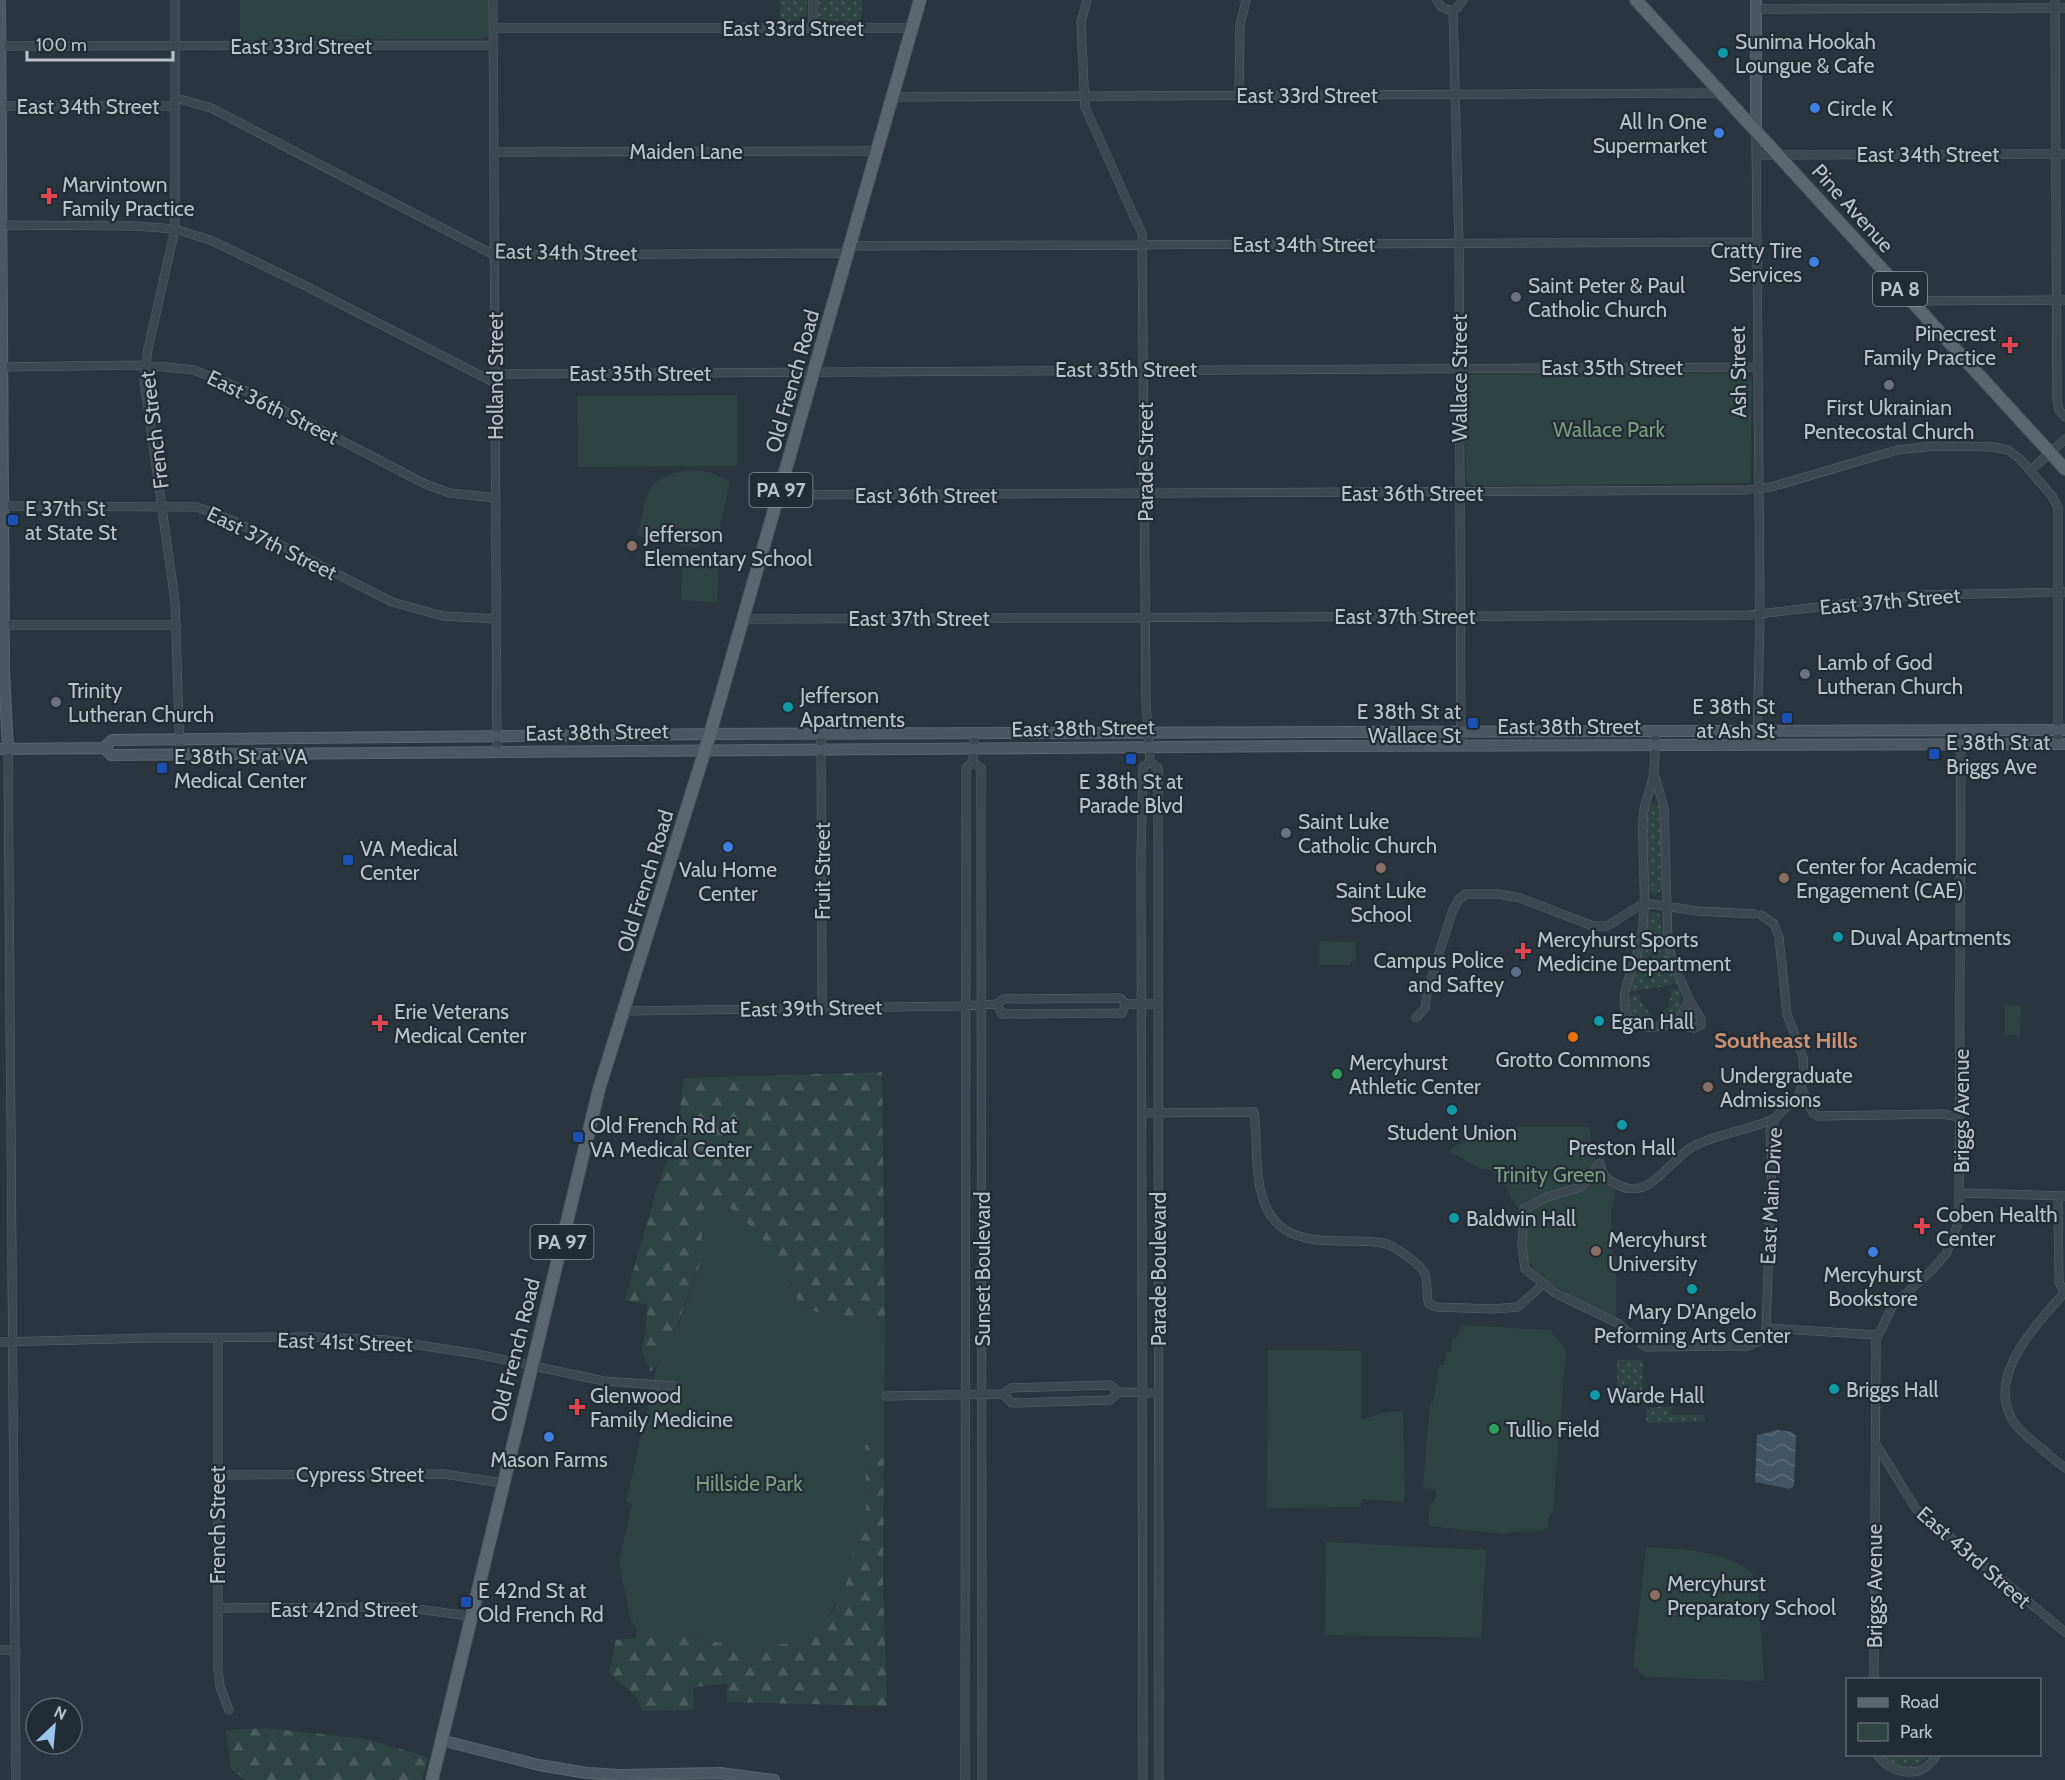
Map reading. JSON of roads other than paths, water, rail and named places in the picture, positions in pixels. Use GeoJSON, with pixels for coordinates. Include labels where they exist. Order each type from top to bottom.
{"type":"FeatureCollection","features":[{"type":"Feature","properties":{"kind":"main road"},"geometry":{"type":"LineString","coordinates":[[0,0],[4,749]]}},
{"type":"Feature","properties":{"kind":"main road","name":"Old French Road"},"geometry":{"type":"LineString","coordinates":[[432,1780],[592,1115],[744,619],[920,0]]}},
{"type":"Feature","properties":{"kind":"main road","name":"Pine Avenue"},"geometry":{"type":"LineString","coordinates":[[1636,0],[2065,469]]}},
{"type":"Feature","properties":{"kind":"main road","name":"Ash Street"},"geometry":{"type":"LineString","coordinates":[[1756,4],[1756,131]]}},
{"type":"Feature","properties":{"kind":"main road","name":"East 38th Street"},"geometry":{"type":"LineString","coordinates":[[4,749],[104,747],[112,741],[710,734],[2062,730]]}},
{"type":"Feature","properties":{"kind":"main road","name":"East 38th Street"},"geometry":{"type":"LineString","coordinates":[[104,747],[111,755],[180,755],[974,748],[2062,744]]}},
{"type":"Feature","properties":{"kind":"main road"},"geometry":{"type":"LineString","coordinates":[[441,1740],[572,1771],[620,1775],[720,1773],[774,1780]]}},
{"type":"Feature","properties":{"kind":"street","name":"French Street"},"geometry":{"type":"LineString","coordinates":[[175,0],[175,229],[145,365],[144,380],[163,506],[177,625],[180,755]]}},
{"type":"Feature","properties":{"kind":"street","name":"Holland Street"},"geometry":{"type":"LineString","coordinates":[[493,0],[498,752]]}},
{"type":"Feature","properties":{"kind":"street"},"geometry":{"type":"LineString","coordinates":[[813,0],[813,27]]}},
{"type":"Feature","properties":{"kind":"street","name":"Parade Street"},"geometry":{"type":"LineString","coordinates":[[1087,0],[1081,22],[1082,96],[1099,143],[1142,230],[1149,733]]}},
{"type":"Feature","properties":{"kind":"street"},"geometry":{"type":"LineString","coordinates":[[1239,95],[1240,25],[1245,0]]}},
{"type":"Feature","properties":{"kind":"street"},"geometry":{"type":"LineString","coordinates":[[1437,0],[1445,9],[1453,10],[1461,6],[1463,0]]}},
{"type":"Feature","properties":{"kind":"street"},"geometry":{"type":"LineString","coordinates":[[1756,4],[2055,4],[2065,8]]}},
{"type":"Feature","properties":{"kind":"street"},"geometry":{"type":"LineString","coordinates":[[2055,4],[2055,154],[2061,300],[2057,400],[2059,410],[2065,417]]}},
{"type":"Feature","properties":{"kind":"street","name":"Wallace Street"},"geometry":{"type":"LineString","coordinates":[[1453,10],[1459,243],[1461,746]]}},
{"type":"Feature","properties":{"kind":"street","name":"East 33rd Street"},"geometry":{"type":"LineString","coordinates":[[493,28],[913,28]]}},
{"type":"Feature","properties":{"kind":"street","name":"East 33rd Street"},"geometry":{"type":"LineString","coordinates":[[0,46],[494,45]]}},
{"type":"Feature","properties":{"kind":"street","name":"East 33rd Street"},"geometry":{"type":"LineString","coordinates":[[893,97],[1722,93]]}},
{"type":"Feature","properties":{"kind":"street","name":"East 34th Street"},"geometry":{"type":"LineString","coordinates":[[0,106],[176,102],[211,108],[494,255],[1143,245],[1756,242]]}},
{"type":"Feature","properties":{"kind":"street","name":"Ash Street"},"geometry":{"type":"LineString","coordinates":[[1756,131],[1760,615],[1758,744]]}},
{"type":"Feature","properties":{"kind":"street","name":"Maiden Lane"},"geometry":{"type":"LineString","coordinates":[[494,152],[877,151]]}},
{"type":"Feature","properties":{"kind":"street","name":"East 34th Street"},"geometry":{"type":"LineString","coordinates":[[1756,155],[2065,154]]}},
{"type":"Feature","properties":{"kind":"street"},"geometry":{"type":"LineString","coordinates":[[1,225],[175,229],[233,249],[495,383]]}},
{"type":"Feature","properties":{"kind":"street"},"geometry":{"type":"LineString","coordinates":[[1911,301],[2061,300]]}},
{"type":"Feature","properties":{"kind":"street","name":"East 36th Street"},"geometry":{"type":"LineString","coordinates":[[1,367],[145,365],[182,367],[207,374],[244,390],[425,484],[450,493],[496,498]]}},
{"type":"Feature","properties":{"kind":"street","name":"East 35th Street"},"geometry":{"type":"LineString","coordinates":[[495,374],[1459,366],[1757,367]]}},
{"type":"Feature","properties":{"kind":"street"},"geometry":{"type":"LineString","coordinates":[[2030,471],[2065,439]]}},
{"type":"Feature","properties":{"kind":"street","name":"East 36th Street"},"geometry":{"type":"LineString","coordinates":[[780,495],[1459,493],[1758,489],[1897,450],[1934,446],[2001,448],[2014,454],[2052,496],[2058,508],[2062,592],[2062,744]]}},
{"type":"Feature","properties":{"kind":"street","name":"East 37th Street"},"geometry":{"type":"LineString","coordinates":[[2,506],[197,507],[220,515],[403,606],[443,616],[497,619]]}},
{"type":"Feature","properties":{"kind":"street","name":"East 37th Street"},"geometry":{"type":"LineString","coordinates":[[744,619],[1760,615],[1919,595],[2062,592]]}},
{"type":"Feature","properties":{"kind":"street"},"geometry":{"type":"LineString","coordinates":[[2,625],[177,625]]}},
{"type":"Feature","properties":{"kind":"street"},"geometry":{"type":"LineString","coordinates":[[1654,773],[1664,808],[1668,942],[1673,962],[1689,999],[1701,1019],[1701,1025],[1694,1028],[1673,1024],[1658,1026],[1635,1023],[1630,1019],[1624,1006],[1628,981],[1640,944],[1644,903],[1643,813],[1654,773],[1655,730]]}},
{"type":"Feature","properties":{"kind":"street","name":"Briggs Avenue"},"geometry":{"type":"LineString","coordinates":[[1874,1678],[1874,1358],[1878,1335],[1893,1305],[1930,1272],[1946,1254],[1959,1221],[1961,1193],[1961,730]]}},
{"type":"Feature","properties":{"kind":"street","name":"Parade Boulevard"},"geometry":{"type":"LineString","coordinates":[[1149,733],[1150,762],[1158,768],[1159,1780]]}},
{"type":"Feature","properties":{"kind":"street","name":"Fruit Street"},"geometry":{"type":"LineString","coordinates":[[821,734],[822,1007]]}},
{"type":"Feature","properties":{"kind":"street","name":"Sunset Boulevard"},"geometry":{"type":"LineString","coordinates":[[965,1780],[966,768],[973,762],[974,734]]}},
{"type":"Feature","properties":{"kind":"street"},"geometry":{"type":"LineString","coordinates":[[4,749],[10,1062],[16,1780]]}},
{"type":"Feature","properties":{"kind":"street","name":"Sunset Boulevard"},"geometry":{"type":"LineString","coordinates":[[973,762],[981,768],[982,1780]]}},
{"type":"Feature","properties":{"kind":"street","name":"Parade Boulevard"},"geometry":{"type":"LineString","coordinates":[[1143,1780],[1142,780],[1143,767],[1150,762]]}},
{"type":"Feature","properties":{"kind":"street"},"geometry":{"type":"LineString","coordinates":[[1416,1018],[1425,1008],[1427,992],[1452,912],[1466,894],[1518,897],[1593,926],[1607,926],[1644,903],[1698,911],[1758,914],[1774,924],[1779,937],[1787,1014],[1803,1057],[1802,1089],[1813,1113],[1818,1116],[1942,1114],[1960,1117]]}},
{"type":"Feature","properties":{"kind":"street","name":"East 39th Street"},"geometry":{"type":"LineString","coordinates":[[624,1011],[981,1005],[997,1004],[1003,999],[1120,998],[1126,1004],[1158,1004]]}},
{"type":"Feature","properties":{"kind":"street"},"geometry":{"type":"LineString","coordinates":[[1673,1024],[1685,1012],[1689,999]]}},
{"type":"Feature","properties":{"kind":"street","name":"East 39th Street"},"geometry":{"type":"LineString","coordinates":[[997,1004],[1002,1014],[1122,1013],[1126,1004]]}},
{"type":"Feature","properties":{"kind":"street"},"geometry":{"type":"LineString","coordinates":[[0,1062],[10,1062]]}},
{"type":"Feature","properties":{"kind":"street","name":"East Main Drive"},"geometry":{"type":"LineString","coordinates":[[1766,1328],[1770,1131],[1776,1117],[1796,1099],[1802,1089]]}},
{"type":"Feature","properties":{"kind":"street"},"geometry":{"type":"LineString","coordinates":[[1142,1113],[1254,1112],[1263,1198],[1282,1227],[1299,1237],[1324,1241],[1385,1243],[1423,1271],[1429,1304],[1437,1307],[1493,1309],[1518,1307],[1542,1285]]}},
{"type":"Feature","properties":{"kind":"street"},"geometry":{"type":"LineString","coordinates":[[1776,1117],[1756,1127],[1693,1147],[1648,1186],[1631,1189],[1621,1187],[1603,1174],[1600,1163],[1581,1187],[1547,1197],[1524,1209],[1522,1262],[1525,1269],[1542,1285],[1569,1301],[1619,1324],[1645,1347],[1748,1346],[1761,1340],[1766,1328],[1878,1335]]}},
{"type":"Feature","properties":{"kind":"street"},"geometry":{"type":"LineString","coordinates":[[1961,1193],[2062,1196],[2059,1282],[2064,1294],[2013,1361],[2005,1389],[2005,1402],[2016,1425],[2065,1468]]}},
{"type":"Feature","properties":{"kind":"street","name":"East 41st Street"},"geometry":{"type":"LineString","coordinates":[[0,1342],[312,1337],[386,1340],[477,1354],[604,1381],[675,1386]]}},
{"type":"Feature","properties":{"kind":"street","name":"French Street"},"geometry":{"type":"LineString","coordinates":[[218,1339],[220,1687],[229,1710]]}},
{"type":"Feature","properties":{"kind":"street"},"geometry":{"type":"LineString","coordinates":[[886,1396],[1003,1394],[1011,1388],[1110,1385],[1119,1392],[1159,1393]]}},
{"type":"Feature","properties":{"kind":"street"},"geometry":{"type":"LineString","coordinates":[[1003,1394],[1012,1403],[1110,1400],[1119,1392]]}},
{"type":"Feature","properties":{"kind":"street","name":"East 43rd Street"},"geometry":{"type":"LineString","coordinates":[[1875,1442],[1916,1509],[2034,1610],[2065,1632]]}},
{"type":"Feature","properties":{"kind":"street","name":"Cypress Street"},"geometry":{"type":"LineString","coordinates":[[217,1475],[423,1474],[502,1483]]}},
{"type":"Feature","properties":{"kind":"street","name":"East 42nd Street"},"geometry":{"type":"LineString","coordinates":[[218,1608],[402,1607],[470,1616]]}},
{"type":"Feature","properties":{"kind":"street"},"geometry":{"type":"LineString","coordinates":[[0,1650],[16,1650]]}},
{"type":"Feature","properties":{"kind":"street"},"geometry":{"type":"LineString","coordinates":[[1878,1756],[1892,1770],[1911,1774],[1929,1765],[1936,1756]]}},
{"type":"Feature","properties":{"kind":"water"},"geometry":{"type":"Polygon","coordinates":[[[1778,1430],[1792,1432],[1796,1436],[1794,1486],[1790,1489],[1755,1482],[1757,1435],[1778,1430]]]}},
{"type":"Feature","properties":{"kind":"place","name":"Sunima Hookah Loungue & Cafe"},"geometry":{"type":"Point","coordinates":[1723,53]}},
{"type":"Feature","properties":{"kind":"place","name":"Circle K"},"geometry":{"type":"Point","coordinates":[1815,108]}},
{"type":"Feature","properties":{"kind":"place","name":"All In One Supermarket"},"geometry":{"type":"Point","coordinates":[1719,133]}},
{"type":"Feature","properties":{"kind":"place","name":"Marvintown Family Practice"},"geometry":{"type":"Point","coordinates":[49,196]}},
{"type":"Feature","properties":{"kind":"place","name":"Cratty Tire Services"},"geometry":{"type":"Point","coordinates":[1814,262]}},
{"type":"Feature","properties":{"kind":"place","name":"Saint Peter & Paul Catholic Church"},"geometry":{"type":"Point","coordinates":[1516,297]}},
{"type":"Feature","properties":{"kind":"place","name":"Pinecrest Family Practice"},"geometry":{"type":"Point","coordinates":[2010,345]}},
{"type":"Feature","properties":{"kind":"place","name":"First Ukrainian Pentecostal Church"},"geometry":{"type":"Point","coordinates":[1889,385]}},
{"type":"Feature","properties":{"kind":"place","name":"E 37th St at State St"},"geometry":{"type":"Point","coordinates":[13,520]}},
{"type":"Feature","properties":{"kind":"place","name":"Jefferson Elementary School"},"geometry":{"type":"Point","coordinates":[632,546]}},
{"type":"Feature","properties":{"kind":"place","name":"Lamb of God Lutheran Church"},"geometry":{"type":"Point","coordinates":[1805,674]}},
{"type":"Feature","properties":{"kind":"place","name":"Trinity Lutheran Church"},"geometry":{"type":"Point","coordinates":[56,702]}},
{"type":"Feature","properties":{"kind":"place","name":"Jefferson Apartments"},"geometry":{"type":"Point","coordinates":[788,707]}},
{"type":"Feature","properties":{"kind":"place","name":"E 38th St at Ash St"},"geometry":{"type":"Point","coordinates":[1787,718]}},
{"type":"Feature","properties":{"kind":"place","name":"E 38th St at Wallace St"},"geometry":{"type":"Point","coordinates":[1473,723]}},
{"type":"Feature","properties":{"kind":"place","name":"E 38th St at Briggs Ave"},"geometry":{"type":"Point","coordinates":[1934,754]}},
{"type":"Feature","properties":{"kind":"place","name":"E 38th St at Parade Blvd"},"geometry":{"type":"Point","coordinates":[1131,759]}},
{"type":"Feature","properties":{"kind":"place","name":"E 38th St at VA Medical Center"},"geometry":{"type":"Point","coordinates":[162,768]}},
{"type":"Feature","properties":{"kind":"place","name":"Saint Luke Catholic Church"},"geometry":{"type":"Point","coordinates":[1286,833]}},
{"type":"Feature","properties":{"kind":"place","name":"Valu Home Center"},"geometry":{"type":"Point","coordinates":[728,847]}},
{"type":"Feature","properties":{"kind":"place","name":"VA Medical Center"},"geometry":{"type":"Point","coordinates":[348,860]}},
{"type":"Feature","properties":{"kind":"place","name":"Saint Luke School"},"geometry":{"type":"Point","coordinates":[1381,868]}},
{"type":"Feature","properties":{"kind":"place","name":"Center for Academic Engagement (CAE)"},"geometry":{"type":"Point","coordinates":[1784,878]}},
{"type":"Feature","properties":{"kind":"place","name":"Duval Apartments"},"geometry":{"type":"Point","coordinates":[1838,937]}},
{"type":"Feature","properties":{"kind":"place","name":"Mercyhurst Sports Medicine Department"},"geometry":{"type":"Point","coordinates":[1523,951]}},
{"type":"Feature","properties":{"kind":"place","name":"Campus Police and Saftey"},"geometry":{"type":"Point","coordinates":[1516,972]}},
{"type":"Feature","properties":{"kind":"place","name":"Egan Hall"},"geometry":{"type":"Point","coordinates":[1599,1021]}},
{"type":"Feature","properties":{"kind":"place","name":"Erie Veterans Medical Center"},"geometry":{"type":"Point","coordinates":[380,1023]}},
{"type":"Feature","properties":{"kind":"place","name":"Grotto Commons"},"geometry":{"type":"Point","coordinates":[1573,1037]}},
{"type":"Feature","properties":{"kind":"place","name":"Mercyhurst Athletic Center"},"geometry":{"type":"Point","coordinates":[1337,1074]}},
{"type":"Feature","properties":{"kind":"place","name":"Undergraduate Admissions"},"geometry":{"type":"Point","coordinates":[1708,1087]}},
{"type":"Feature","properties":{"kind":"place","name":"Student Union"},"geometry":{"type":"Point","coordinates":[1452,1110]}},
{"type":"Feature","properties":{"kind":"place","name":"Preston Hall"},"geometry":{"type":"Point","coordinates":[1622,1125]}},
{"type":"Feature","properties":{"kind":"place","name":"Old French Rd at VA Medical Center"},"geometry":{"type":"Point","coordinates":[578,1137]}},
{"type":"Feature","properties":{"kind":"place","name":"Baldwin Hall"},"geometry":{"type":"Point","coordinates":[1454,1218]}},
{"type":"Feature","properties":{"kind":"place","name":"Coben Health Center"},"geometry":{"type":"Point","coordinates":[1922,1226]}},
{"type":"Feature","properties":{"kind":"place","name":"Mercyhurst University"},"geometry":{"type":"Point","coordinates":[1596,1251]}},
{"type":"Feature","properties":{"kind":"place","name":"Mercyhurst Bookstore"},"geometry":{"type":"Point","coordinates":[1873,1252]}},
{"type":"Feature","properties":{"kind":"place","name":"Mary D'Angelo Peforming Arts Center"},"geometry":{"type":"Point","coordinates":[1692,1289]}},
{"type":"Feature","properties":{"kind":"place","name":"Briggs Hall"},"geometry":{"type":"Point","coordinates":[1834,1389]}},
{"type":"Feature","properties":{"kind":"place","name":"Warde Hall"},"geometry":{"type":"Point","coordinates":[1595,1395]}},
{"type":"Feature","properties":{"kind":"place","name":"Glenwood Family Medicine"},"geometry":{"type":"Point","coordinates":[577,1407]}},
{"type":"Feature","properties":{"kind":"place","name":"Tullio Field"},"geometry":{"type":"Point","coordinates":[1494,1429]}},
{"type":"Feature","properties":{"kind":"place","name":"Mason Farms"},"geometry":{"type":"Point","coordinates":[549,1437]}},
{"type":"Feature","properties":{"kind":"place","name":"Mercyhurst Preparatory School"},"geometry":{"type":"Point","coordinates":[1655,1595]}},
{"type":"Feature","properties":{"kind":"place","name":"E 42nd St at Old French Rd"},"geometry":{"type":"Point","coordinates":[466,1602]}},
{"type":"Feature","properties":{"kind":"district","name":"Southeast Hills"},"geometry":{"type":"Point","coordinates":[1786,1040]}},
{"type":"Feature","properties":{"kind":"park label","name":"Wallace Park"},"geometry":{"type":"Point","coordinates":[1609,429]}},
{"type":"Feature","properties":{"kind":"park label","name":"Trinity Green"},"geometry":{"type":"Point","coordinates":[1550,1174]}},
{"type":"Feature","properties":{"kind":"park label","name":"Hillside Park"},"geometry":{"type":"Point","coordinates":[749,1483]}}]}
